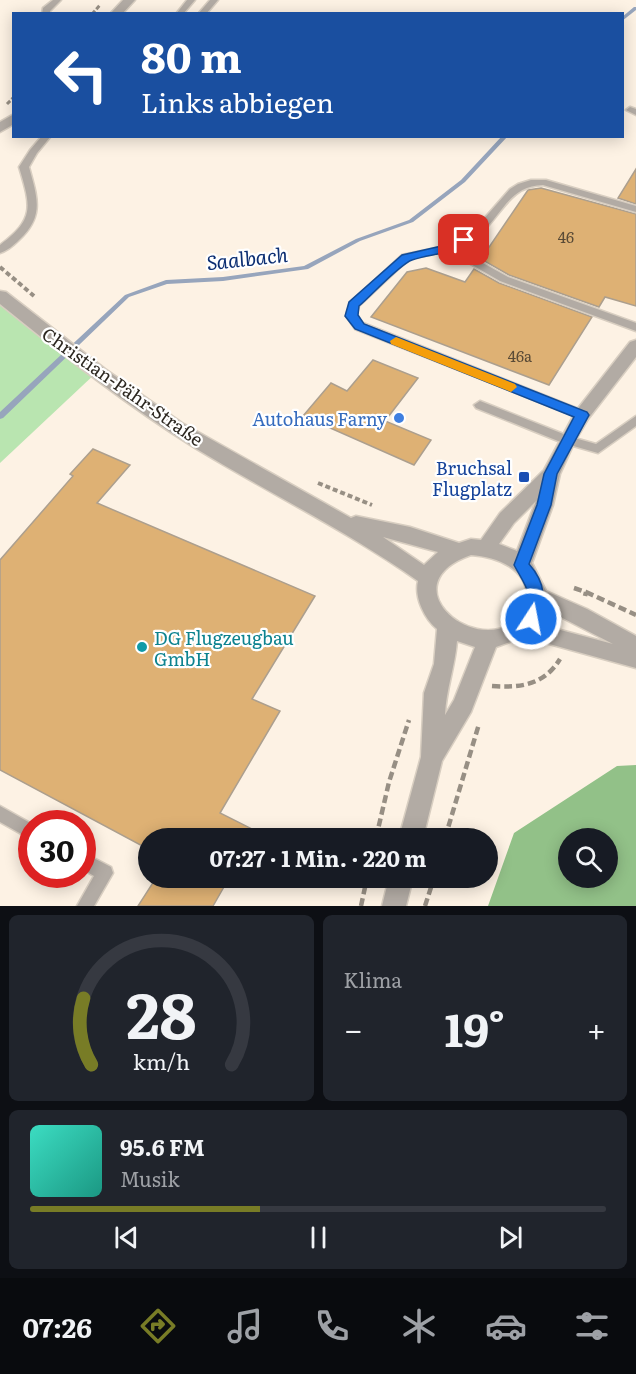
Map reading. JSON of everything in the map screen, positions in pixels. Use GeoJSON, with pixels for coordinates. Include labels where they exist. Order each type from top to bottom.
{"type":"FeatureCollection","features":[{"type":"Feature","properties":{"kind":"street"},"geometry":{"type":"LineString","coordinates":[[117,12],[129,0]]}},
{"type":"Feature","properties":{"kind":"street","name":"Christian-Pähr-Straße"},"geometry":{"type":"LineString","coordinates":[[0,296],[152,412],[345,522],[427,577]]}},
{"type":"Feature","properties":{"kind":"street"},"geometry":{"type":"LineString","coordinates":[[522,565],[544,505],[550,474],[567,440],[582,415],[636,346]]}},
{"type":"Feature","properties":{"kind":"street"},"geometry":{"type":"LineString","coordinates":[[486,548],[507,518],[550,474]]}},
{"type":"Feature","properties":{"kind":"street","name":"Christian-Pähr-Straße"},"geometry":{"type":"LineString","coordinates":[[345,522],[410,535],[456,550]]}},
{"type":"Feature","properties":{"kind":"street"},"geometry":{"type":"LineString","coordinates":[[486,548],[511,557],[522,565],[530,574],[537,596],[536,608],[531,619],[522,628],[507,636],[489,639],[475,638],[448,627],[436,616],[428,604],[426,590],[427,577],[434,565],[444,556],[456,550],[486,548]]}},
{"type":"Feature","properties":{"kind":"street"},"geometry":{"type":"LineString","coordinates":[[537,596],[580,615],[636,646]]}},
{"type":"Feature","properties":{"kind":"street"},"geometry":{"type":"LineString","coordinates":[[414,828],[432,757],[435,693],[445,664],[448,627]]}},
{"type":"Feature","properties":{"kind":"street"},"geometry":{"type":"LineString","coordinates":[[522,628],[636,659]]}},
{"type":"Feature","properties":{"kind":"street"},"geometry":{"type":"LineString","coordinates":[[432,757],[463,705],[489,639]]}},
{"type":"Feature","properties":{"kind":"street"},"geometry":{"type":"LineString","coordinates":[[394,906],[398,888]]}},
{"type":"Feature","properties":{"kind":"lane"},"geometry":{"type":"LineString","coordinates":[[46,12],[57,0]]}},
{"type":"Feature","properties":{"kind":"lane"},"geometry":{"type":"LineString","coordinates":[[181,12],[190,0]]}},
{"type":"Feature","properties":{"kind":"lane"},"geometry":{"type":"LineString","coordinates":[[203,12],[214,0]]}},
{"type":"Feature","properties":{"kind":"lane"},"geometry":{"type":"LineString","coordinates":[[0,250],[31,222],[35,204],[24,167],[33,152],[46,138]]}},
{"type":"Feature","properties":{"kind":"lane"},"geometry":{"type":"LineString","coordinates":[[582,415],[359,326],[351,316],[354,305],[406,257],[449,248],[478,231],[504,199],[530,181],[543,182],[636,209]]}},
{"type":"Feature","properties":{"kind":"lane"},"geometry":{"type":"LineString","coordinates":[[449,248],[504,279],[636,327]]}},
{"type":"Feature","properties":{"kind":"lane"},"geometry":{"type":"LineString","coordinates":[[480,405],[567,440],[598,449],[636,420]]}},
{"type":"Feature","properties":{"kind":"lane"},"geometry":{"type":"LineString","coordinates":[[0,814],[18,824]]}},
{"type":"Feature","properties":{"kind":"lane"},"geometry":{"type":"LineString","coordinates":[[96,868],[105,873],[96,888]]}},
{"type":"Feature","properties":{"kind":"lane"},"geometry":{"type":"LineString","coordinates":[[85,906],[96,888]]}},
{"type":"Feature","properties":{"kind":"path"},"geometry":{"type":"LineString","coordinates":[[310,480],[375,506]]}},
{"type":"Feature","properties":{"kind":"path"},"geometry":{"type":"LineString","coordinates":[[586,592],[636,615]]}},
{"type":"Feature","properties":{"kind":"path"},"geometry":{"type":"LineString","coordinates":[[488,697],[491,686]]}},
{"type":"Feature","properties":{"kind":"path"},"geometry":{"type":"LineString","coordinates":[[378,828],[389,782],[411,714]]}},
{"type":"Feature","properties":{"kind":"path"},"geometry":{"type":"LineString","coordinates":[[449,828],[481,718]]}},
{"type":"Feature","properties":{"kind":"path"},"geometry":{"type":"LineString","coordinates":[[361,906],[365,888]]}},
{"type":"Feature","properties":{"kind":"path"},"geometry":{"type":"LineString","coordinates":[[426,906],[431,888]]}},
{"type":"Feature","properties":{"kind":"green space"},"geometry":{"type":"Polygon","coordinates":[[[0,295],[97,372],[0,463],[0,295]]]}},
{"type":"Feature","properties":{"kind":"green space"},"geometry":{"type":"Polygon","coordinates":[[[636,765],[636,906],[488,906],[494,888],[498,888],[498,878],[514,833],[617,766],[636,765]]]}},
{"type":"Feature","properties":{"kind":"building"},"geometry":{"type":"Polygon","coordinates":[[[636,169],[636,204],[618,198],[636,169]]]}},
{"type":"Feature","properties":{"kind":"building"},"geometry":{"type":"Polygon","coordinates":[[[541,188],[636,214],[636,306],[605,297],[599,307],[509,275],[481,259],[528,190],[541,188]]]}},
{"type":"Feature","properties":{"kind":"building"},"geometry":{"type":"Polygon","coordinates":[[[426,268],[465,282],[474,269],[499,283],[592,317],[549,385],[371,317],[407,272],[426,268]]]}},
{"type":"Feature","properties":{"kind":"building"},"geometry":{"type":"Polygon","coordinates":[[[373,360],[418,378],[385,421],[431,440],[414,465],[303,416],[331,383],[347,391],[373,360]]]}},
{"type":"Feature","properties":{"kind":"building","name":"DG Flugzeugbau GmbH"},"geometry":{"type":"Polygon","coordinates":[[[93,449],[130,465],[97,503],[315,596],[252,699],[280,711],[220,813],[250,828],[138,828],[138,844],[96,821],[96,810],[75,810],[0,770],[0,560],[73,476],[70,474],[93,449]]]}},
{"type":"Feature","properties":{"kind":"building"},"geometry":{"type":"Polygon","coordinates":[[[150,888],[223,888],[213,906],[138,906],[150,888]]]}},
{"type":"Feature","properties":{"kind":"waterway","name":"Saalbach"},"geometry":{"type":"LineString","coordinates":[[624,18],[636,8]]}},
{"type":"Feature","properties":{"kind":"waterway","name":"Saalbach"},"geometry":{"type":"LineString","coordinates":[[0,416],[127,296],[166,282],[223,279],[306,268],[358,240],[411,221],[463,181],[504,138]]}},
{"type":"Feature","properties":{"kind":"slow traffic"},"geometry":{"type":"LineString","coordinates":[[396,341],[511,387]]}},
{"type":"Feature","properties":{"kind":"place","name":"Autohaus Farny"},"geometry":{"type":"Point","coordinates":[399,418]}},
{"type":"Feature","properties":{"kind":"place","name":"Bruchsal Flugplatz"},"geometry":{"type":"Point","coordinates":[524,477]}},
{"type":"Feature","properties":{"kind":"place","name":"DG Flugzeugbau GmbH"},"geometry":{"type":"Point","coordinates":[142,647]}},
{"type":"Feature","properties":{"kind":"route"},"geometry":{"type":"LineString","coordinates":[[464,240],[449,248],[406,257],[354,305],[351,316],[359,326],[582,415],[550,474],[544,505],[533,529],[522,565],[530,574],[537,596],[536,608],[531,619]]}}]}
